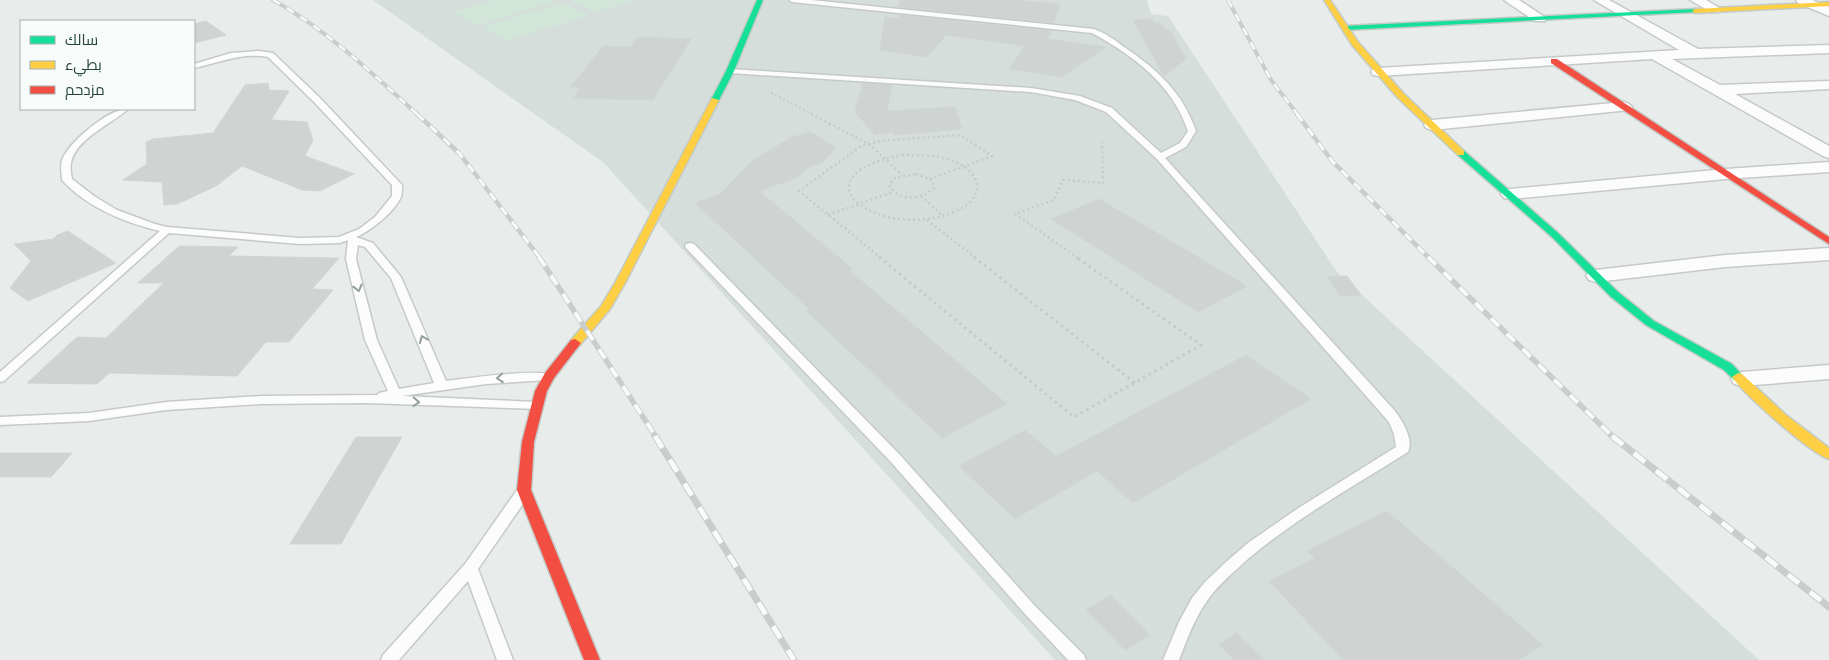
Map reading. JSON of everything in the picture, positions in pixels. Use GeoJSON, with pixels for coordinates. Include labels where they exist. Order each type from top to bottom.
{"type":"FeatureCollection","features":[{"type":"Feature","properties":{"kind":"street"},"geometry":{"type":"LineString","coordinates":[[592,660],[524,490],[528,442],[536,406],[549,376],[611,299],[730,70],[760,0]]}},
{"type":"Feature","properties":{"kind":"street"},"geometry":{"type":"LineString","coordinates":[[1327,0],[1378,72],[1432,125],[1510,194],[1628,306],[1650,323],[1709,355],[1742,379],[1780,417],[1805,438],[1829,454]]}},
{"type":"Feature","properties":{"kind":"street"},"geometry":{"type":"LineString","coordinates":[[1510,0],[1540,18]]}},
{"type":"Feature","properties":{"kind":"street"},"geometry":{"type":"LineString","coordinates":[[1600,0],[1694,54]]}},
{"type":"Feature","properties":{"kind":"street"},"geometry":{"type":"LineString","coordinates":[[1696,0],[1715,9]]}},
{"type":"Feature","properties":{"kind":"street"},"geometry":{"type":"LineString","coordinates":[[1345,28],[1715,9],[1807,2],[1829,4]]}},
{"type":"Feature","properties":{"kind":"street"},"geometry":{"type":"LineString","coordinates":[[1807,2],[1829,12]]}},
{"type":"Feature","properties":{"kind":"street"},"geometry":{"type":"LineString","coordinates":[[1803,49],[1829,61]]}},
{"type":"Feature","properties":{"kind":"street"},"geometry":{"type":"LineString","coordinates":[[1378,72],[1654,55],[1829,49]]}},
{"type":"Feature","properties":{"kind":"street"},"geometry":{"type":"LineString","coordinates":[[1654,55],[1829,153]]}},
{"type":"Feature","properties":{"kind":"street"},"geometry":{"type":"LineString","coordinates":[[1554,61],[1829,240]]}},
{"type":"Feature","properties":{"kind":"street"},"geometry":{"type":"LineString","coordinates":[[1716,90],[1829,85]]}},
{"type":"Feature","properties":{"kind":"street"},"geometry":{"type":"LineString","coordinates":[[1432,125],[1624,107]]}},
{"type":"Feature","properties":{"kind":"street"},"geometry":{"type":"LineString","coordinates":[[1510,194],[1829,166]]}},
{"type":"Feature","properties":{"kind":"street"},"geometry":{"type":"LineString","coordinates":[[1596,276],[1725,261],[1829,254]]}},
{"type":"Feature","properties":{"kind":"street"},"geometry":{"type":"LineString","coordinates":[[1742,379],[1829,372]]}},
{"type":"Feature","properties":{"kind":"lane"},"geometry":{"type":"LineString","coordinates":[[792,0],[1094,31],[1114,42],[1170,89],[1187,116],[1192,131],[1184,146],[1160,156]]}},
{"type":"Feature","properties":{"kind":"lane"},"geometry":{"type":"LineString","coordinates":[[195,66],[239,54],[259,53],[270,55],[368,153],[397,185],[397,196],[378,219],[352,239],[351,259],[371,340],[395,394]]}},
{"type":"Feature","properties":{"kind":"lane"},"geometry":{"type":"LineString","coordinates":[[730,70],[1031,90],[1077,98],[1109,110],[1160,156],[1399,424],[1403,449],[1264,538],[1209,587],[1184,626],[1171,660]]}},
{"type":"Feature","properties":{"kind":"lane"},"geometry":{"type":"LineString","coordinates":[[122,110],[101,124],[79,144],[66,161],[67,180],[90,199],[109,210],[150,226],[167,230],[300,241],[352,239],[369,245],[396,277],[441,384]]}},
{"type":"Feature","properties":{"kind":"lane"},"geometry":{"type":"LineString","coordinates":[[0,378],[167,230]]}},
{"type":"Feature","properties":{"kind":"lane"},"geometry":{"type":"LineString","coordinates":[[690,246],[895,458],[1030,610],[1078,660]]}},
{"type":"Feature","properties":{"kind":"lane"},"geometry":{"type":"LineString","coordinates":[[367,399],[441,384],[496,378],[549,376]]}},
{"type":"Feature","properties":{"kind":"lane"},"geometry":{"type":"LineString","coordinates":[[0,421],[89,417],[166,406],[261,400],[367,399],[536,406]]}},
{"type":"Feature","properties":{"kind":"lane"},"geometry":{"type":"LineString","coordinates":[[389,660],[470,568],[524,490]]}},
{"type":"Feature","properties":{"kind":"lane"},"geometry":{"type":"LineString","coordinates":[[470,568],[505,660]]}},
{"type":"Feature","properties":{"kind":"path"},"geometry":{"type":"LineString","coordinates":[[771,93],[869,144],[902,175]]}},
{"type":"Feature","properties":{"kind":"path"},"geometry":{"type":"LineString","coordinates":[[930,179],[964,168],[992,156],[960,135],[869,144],[861,146],[799,191],[1074,417],[1201,345],[1016,214],[1054,200],[1063,180],[1103,183],[1102,142]]}},
{"type":"Feature","properties":{"kind":"path"},"geometry":{"type":"LineString","coordinates":[[902,155],[940,157],[964,168],[976,180],[978,191],[972,201],[943,216],[905,220],[885,217],[867,210],[849,192],[849,182],[856,172],[867,164],[883,158],[902,155]]}},
{"type":"Feature","properties":{"kind":"path"},"geometry":{"type":"LineString","coordinates":[[916,174],[930,179],[934,184],[934,188],[921,196],[906,197],[893,192],[889,185],[902,175],[916,174]]}},
{"type":"Feature","properties":{"kind":"path"},"geometry":{"type":"LineString","coordinates":[[828,215],[893,192]]}},
{"type":"Feature","properties":{"kind":"path"},"geometry":{"type":"LineString","coordinates":[[921,196],[943,216]]}},
{"type":"Feature","properties":{"kind":"path"},"geometry":{"type":"LineString","coordinates":[[927,219],[1135,383]]}},
{"type":"Feature","properties":{"kind":"shaded area"},"geometry":{"type":"Polygon","coordinates":[[[373,0],[1147,0],[1151,14],[1168,16],[1337,272],[1759,660],[1055,660],[604,163],[373,0]]]}},
{"type":"Feature","properties":{"kind":"green space"},"geometry":{"type":"Polygon","coordinates":[[[495,0],[552,0],[556,2],[477,25],[452,12],[495,0]]]}},
{"type":"Feature","properties":{"kind":"green space"},"geometry":{"type":"Polygon","coordinates":[[[635,0],[595,12],[570,1],[635,0]]]}},
{"type":"Feature","properties":{"kind":"green space"},"geometry":{"type":"Polygon","coordinates":[[[562,3],[588,15],[508,41],[482,27],[562,3]]]}},
{"type":"Feature","properties":{"kind":"building"},"geometry":{"type":"Polygon","coordinates":[[[900,0],[1012,0],[1060,4],[1054,23],[899,7],[900,0]]]}},
{"type":"Feature","properties":{"kind":"building"},"geometry":{"type":"Polygon","coordinates":[[[899,15],[1051,31],[1048,39],[1106,47],[1062,77],[1009,69],[1025,46],[946,35],[927,57],[880,50],[885,17],[899,19],[899,15]]]}},
{"type":"Feature","properties":{"kind":"building"},"geometry":{"type":"Polygon","coordinates":[[[1152,19],[1154,23],[1161,23],[1165,30],[1169,29],[1186,59],[1164,76],[1133,20],[1152,19]]]}},
{"type":"Feature","properties":{"kind":"building"},"geometry":{"type":"Polygon","coordinates":[[[206,21],[226,35],[195,43],[195,24],[206,21]]]}},
{"type":"Feature","properties":{"kind":"building"},"geometry":{"type":"Polygon","coordinates":[[[638,37],[691,39],[653,100],[573,98],[581,87],[571,87],[603,46],[630,47],[638,37]]]}},
{"type":"Feature","properties":{"kind":"building"},"geometry":{"type":"Polygon","coordinates":[[[268,83],[269,90],[289,91],[271,120],[307,122],[313,140],[305,156],[354,174],[320,191],[302,190],[242,166],[216,186],[177,204],[164,205],[162,182],[123,180],[147,164],[146,142],[153,139],[213,133],[245,85],[268,83]]]}},
{"type":"Feature","properties":{"kind":"building"},"geometry":{"type":"Polygon","coordinates":[[[863,83],[892,85],[887,111],[955,107],[962,129],[895,135],[893,132],[875,135],[855,112],[863,83]]]}},
{"type":"Feature","properties":{"kind":"building"},"geometry":{"type":"Polygon","coordinates":[[[811,132],[836,148],[823,162],[809,167],[797,178],[759,191],[853,269],[849,270],[1007,404],[942,438],[806,311],[810,310],[695,203],[720,194],[753,160],[792,137],[811,132]]]}},
{"type":"Feature","properties":{"kind":"building"},"geometry":{"type":"Polygon","coordinates":[[[1099,199],[1247,286],[1198,312],[1051,219],[1099,199]]]}},
{"type":"Feature","properties":{"kind":"building"},"geometry":{"type":"Polygon","coordinates":[[[68,231],[116,263],[28,301],[10,288],[31,261],[14,244],[54,239],[57,235],[68,231]]]}},
{"type":"Feature","properties":{"kind":"building"},"geometry":{"type":"Polygon","coordinates":[[[179,246],[238,247],[229,256],[339,258],[312,289],[333,290],[289,342],[266,342],[237,376],[109,373],[97,384],[27,383],[77,337],[106,338],[164,283],[138,283],[179,246]]]}},
{"type":"Feature","properties":{"kind":"building"},"geometry":{"type":"Polygon","coordinates":[[[1347,276],[1361,295],[1340,296],[1327,277],[1347,276]]]}},
{"type":"Feature","properties":{"kind":"building"},"geometry":{"type":"Polygon","coordinates":[[[1246,355],[1311,399],[1133,503],[1097,471],[1015,519],[959,466],[1025,430],[1056,456],[1246,355]]]}},
{"type":"Feature","properties":{"kind":"building"},"geometry":{"type":"Polygon","coordinates":[[[356,437],[402,437],[341,544],[290,544],[356,437]]]}},
{"type":"Feature","properties":{"kind":"building"},"geometry":{"type":"Polygon","coordinates":[[[0,453],[72,453],[51,477],[0,477],[0,453]]]}},
{"type":"Feature","properties":{"kind":"building"},"geometry":{"type":"Polygon","coordinates":[[[1387,511],[1543,645],[1518,660],[1343,660],[1269,581],[1315,558],[1307,551],[1387,511]]]}},
{"type":"Feature","properties":{"kind":"building"},"geometry":{"type":"Polygon","coordinates":[[[1110,595],[1150,635],[1125,650],[1086,610],[1110,595]]]}},
{"type":"Feature","properties":{"kind":"building"},"geometry":{"type":"Polygon","coordinates":[[[1236,633],[1265,660],[1234,660],[1219,645],[1236,633]]]}},
{"type":"Feature","properties":{"kind":"railway"},"geometry":{"type":"LineString","coordinates":[[273,0],[331,39],[418,115]]}},
{"type":"Feature","properties":{"kind":"railway"},"geometry":{"type":"LineString","coordinates":[[1228,0],[1271,80],[1298,115]]}},
{"type":"Feature","properties":{"kind":"railway"},"geometry":{"type":"LineString","coordinates":[[417,114],[459,153],[540,258]]}},
{"type":"Feature","properties":{"kind":"railway"},"geometry":{"type":"LineString","coordinates":[[1297,114],[1332,161],[1428,257]]}},
{"type":"Feature","properties":{"kind":"railway"},"geometry":{"type":"LineString","coordinates":[[539,257],[656,437]]}},
{"type":"Feature","properties":{"kind":"railway"},"geometry":{"type":"LineString","coordinates":[[1428,257],[1613,437]]}},
{"type":"Feature","properties":{"kind":"railway"},"geometry":{"type":"LineString","coordinates":[[655,436],[794,660]]}},
{"type":"Feature","properties":{"kind":"railway"},"geometry":{"type":"LineString","coordinates":[[1612,436],[1829,607]]}},
{"type":"Feature","properties":{"kind":"traffic: fast"},"geometry":{"type":"LineString","coordinates":[[715,100],[730,71],[760,0]]}},
{"type":"Feature","properties":{"kind":"traffic: fast"},"geometry":{"type":"LineString","coordinates":[[1345,28],[1695,11]]}},
{"type":"Feature","properties":{"kind":"traffic: fast"},"geometry":{"type":"LineString","coordinates":[[1461,153],[1555,235],[1614,294],[1650,323],[1728,367],[1738,377]]}},
{"type":"Feature","properties":{"kind":"traffic: slow"},"geometry":{"type":"LineString","coordinates":[[1327,0],[1355,43],[1401,96],[1461,153]]}},
{"type":"Feature","properties":{"kind":"traffic: slow"},"geometry":{"type":"LineString","coordinates":[[1695,11],[1829,4]]}},
{"type":"Feature","properties":{"kind":"traffic: slow"},"geometry":{"type":"LineString","coordinates":[[575,343],[606,307],[620,283],[715,100]]}},
{"type":"Feature","properties":{"kind":"traffic: slow"},"geometry":{"type":"LineString","coordinates":[[1738,377],[1793,427],[1829,454]]}},
{"type":"Feature","properties":{"kind":"traffic: jam"},"geometry":{"type":"LineString","coordinates":[[1554,61],[1829,241]]}},
{"type":"Feature","properties":{"kind":"traffic: jam"},"geometry":{"type":"LineString","coordinates":[[575,343],[549,376],[541,391],[528,442],[524,490],[592,660]]}}]}
